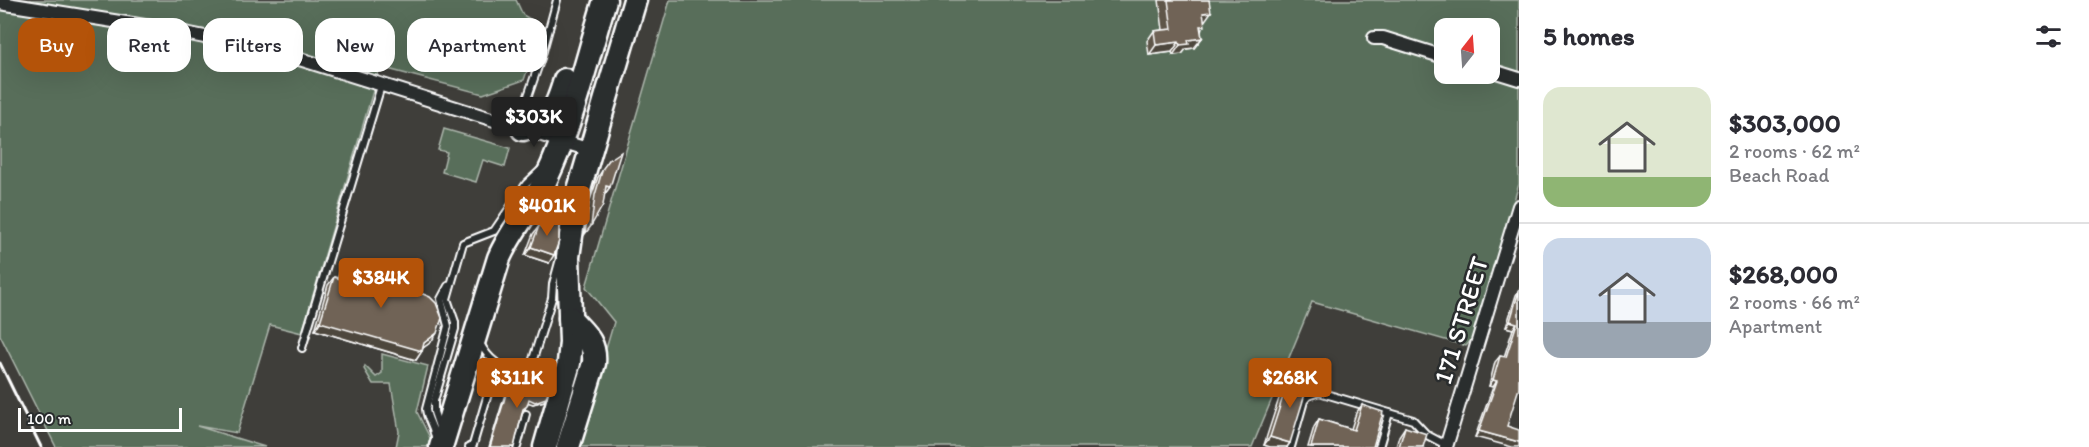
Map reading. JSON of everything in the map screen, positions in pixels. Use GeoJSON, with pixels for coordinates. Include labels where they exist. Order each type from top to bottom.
{"type":"FeatureCollection","features":[{"type":"Feature","properties":{"kind":"highway"},"geometry":{"type":"LineString","coordinates":[[520,128],[542,121],[554,111],[578,38],[595,0]]}},
{"type":"Feature","properties":{"kind":"highway"},"geometry":{"type":"LineString","coordinates":[[438,441],[502,250],[540,190],[552,149],[605,0]]}},
{"type":"Feature","properties":{"kind":"highway"},"geometry":{"type":"LineString","coordinates":[[545,447],[569,363],[569,242],[576,200],[635,0]]}},
{"type":"Feature","properties":{"kind":"highway"},"geometry":{"type":"LineString","coordinates":[[568,447],[594,363],[595,351],[590,339],[570,318]]}},
{"type":"Feature","properties":{"kind":"street"},"geometry":{"type":"LineString","coordinates":[[0,3],[170,30],[274,51],[520,128],[552,149],[587,160]]}},
{"type":"Feature","properties":{"kind":"street"},"geometry":{"type":"LineString","coordinates":[[1374,38],[1383,38],[1434,54]]}},
{"type":"Feature","properties":{"kind":"street"},"geometry":{"type":"LineString","coordinates":[[1500,73],[1519,79]]}},
{"type":"Feature","properties":{"kind":"street","name":"171 STREET"},"geometry":{"type":"LineString","coordinates":[[1448,446],[1516,228],[1519,206]]}},
{"type":"Feature","properties":{"kind":"lane"},"geometry":{"type":"LineString","coordinates":[[520,128],[557,0]]}},
{"type":"Feature","properties":{"kind":"lane"},"geometry":{"type":"LineString","coordinates":[[562,111],[572,77]]}},
{"type":"Feature","properties":{"kind":"lane"},"geometry":{"type":"LineString","coordinates":[[302,348],[381,86]]}},
{"type":"Feature","properties":{"kind":"lane"},"geometry":{"type":"LineString","coordinates":[[512,219],[552,149]]}},
{"type":"Feature","properties":{"kind":"lane"},"geometry":{"type":"LineString","coordinates":[[438,441],[434,400],[455,325],[447,299],[463,243],[494,231],[525,184],[552,149]]}},
{"type":"Feature","properties":{"kind":"lane"},"geometry":{"type":"LineString","coordinates":[[530,369],[552,298],[553,284],[560,260],[569,242]]}},
{"type":"Feature","properties":{"kind":"lane"},"geometry":{"type":"LineString","coordinates":[[438,441],[428,421],[426,409],[448,326],[441,299],[448,285]]}},
{"type":"Feature","properties":{"kind":"lane"},"geometry":{"type":"LineString","coordinates":[[478,324],[481,345],[490,359],[519,370],[536,370],[558,388],[561,396]]}},
{"type":"Feature","properties":{"kind":"lane"},"geometry":{"type":"LineString","coordinates":[[472,446],[497,363]]}},
{"type":"Feature","properties":{"kind":"lane"},"geometry":{"type":"LineString","coordinates":[[516,383],[519,370]]}},
{"type":"Feature","properties":{"kind":"lane"},"geometry":{"type":"LineString","coordinates":[[438,441],[450,390]]}},
{"type":"Feature","properties":{"kind":"lane"},"geometry":{"type":"LineString","coordinates":[[1291,447],[1304,402],[1308,396],[1319,392],[1413,420],[1427,435],[1448,446]]}},
{"type":"Feature","properties":{"kind":"lane"},"geometry":{"type":"LineString","coordinates":[[1379,447],[1389,412]]}},
{"type":"Feature","properties":{"kind":"lane"},"geometry":{"type":"LineString","coordinates":[[517,447],[526,414]]}},
{"type":"Feature","properties":{"kind":"green space"},"geometry":{"type":"Polygon","coordinates":[[[0,0],[516,0],[523,15],[528,18],[407,18],[407,72],[527,72],[524,80],[483,94],[395,71],[395,18],[315,18],[315,72],[379,72],[302,333],[270,325],[237,433],[197,426],[265,447],[56,447],[0,335],[0,0]]]}},
{"type":"Feature","properties":{"kind":"green space"},"geometry":{"type":"Polygon","coordinates":[[[670,0],[1519,0],[1519,184],[1472,339],[1466,346],[1312,302],[1252,447],[577,447],[614,322],[586,287],[670,0]]]}},
{"type":"Feature","properties":{"kind":"green space"},"geometry":{"type":"Polygon","coordinates":[[[444,129],[510,148],[505,167],[483,160],[476,182],[442,172],[447,152],[438,150],[444,129]]]}},
{"type":"Feature","properties":{"kind":"green space"},"geometry":{"type":"Polygon","coordinates":[[[382,354],[428,366],[417,412],[430,438],[428,447],[396,447],[399,432],[391,384],[373,384],[364,369],[365,366],[376,377],[382,373],[382,354]]]}},
{"type":"Feature","properties":{"kind":"building"},"geometry":{"type":"Polygon","coordinates":[[[1168,0],[1209,0],[1211,12],[1203,13],[1205,26],[1200,26],[1202,38],[1188,40],[1189,44],[1180,45],[1179,42],[1156,45],[1154,31],[1172,29],[1168,0]]]}},
{"type":"Feature","properties":{"kind":"building"},"geometry":{"type":"Polygon","coordinates":[[[621,152],[610,187],[606,186],[603,205],[591,226],[595,195],[603,168],[609,160],[621,152]]]}},
{"type":"Feature","properties":{"kind":"building"},"geometry":{"type":"Polygon","coordinates":[[[547,219],[559,226],[559,241],[554,255],[531,247],[539,226],[547,219]]]}},
{"type":"Feature","properties":{"kind":"building"},"geometry":{"type":"Polygon","coordinates":[[[345,265],[412,286],[411,289],[430,297],[436,303],[442,318],[437,333],[424,343],[422,351],[320,322],[334,277],[341,279],[345,265]]]}},
{"type":"Feature","properties":{"kind":"building"},"geometry":{"type":"Polygon","coordinates":[[[1519,291],[1519,388],[1507,426],[1519,430],[1519,442],[1479,431],[1497,381],[1493,380],[1500,356],[1506,357],[1517,323],[1510,321],[1519,291]]]}},
{"type":"Feature","properties":{"kind":"building"},"geometry":{"type":"Polygon","coordinates":[[[1290,375],[1309,381],[1290,443],[1270,437],[1290,375]]]}},
{"type":"Feature","properties":{"kind":"building"},"geometry":{"type":"Polygon","coordinates":[[[534,376],[541,379],[549,388],[546,398],[535,402],[529,399],[527,406],[523,409],[514,447],[490,447],[511,378],[517,385],[521,384],[524,379],[534,376]]]}},
{"type":"Feature","properties":{"kind":"building"},"geometry":{"type":"Polygon","coordinates":[[[1362,405],[1383,412],[1373,447],[1311,447],[1319,419],[1354,430],[1362,405]]]}},
{"type":"Feature","properties":{"kind":"building"},"geometry":{"type":"Polygon","coordinates":[[[1405,427],[1427,434],[1423,447],[1399,447],[1405,427]]]}},
{"type":"Feature","properties":{"kind":"railway"},"geometry":{"type":"LineString","coordinates":[[0,363],[41,447]]}}]}
